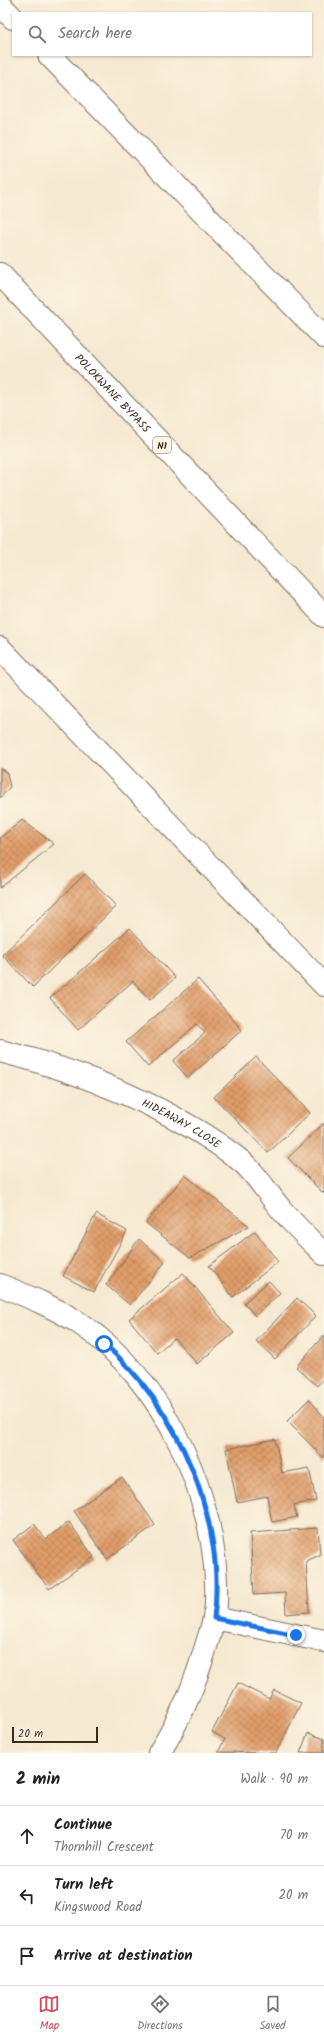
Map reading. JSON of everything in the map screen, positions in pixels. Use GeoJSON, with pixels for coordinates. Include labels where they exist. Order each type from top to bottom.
{"type":"FeatureCollection","features":[{"type":"Feature","properties":{"kind":"main road"},"geometry":{"type":"LineString","coordinates":[[0,5],[12,17]]}},
{"type":"Feature","properties":{"kind":"main road"},"geometry":{"type":"LineString","coordinates":[[50,56],[324,337]]}},
{"type":"Feature","properties":{"kind":"main road","name":"POLOKWANE BYPASS"},"geometry":{"type":"LineString","coordinates":[[0,274],[324,616]]}},
{"type":"Feature","properties":{"kind":"main road"},"geometry":{"type":"LineString","coordinates":[[0,648],[324,984]]}},
{"type":"Feature","properties":{"kind":"main road","name":"HIDEAWAY CLOSE"},"geometry":{"type":"LineString","coordinates":[[0,1051],[52,1065],[123,1092],[192,1128],[242,1162],[281,1210],[324,1254]]}},
{"type":"Feature","properties":{"kind":"main road"},"geometry":{"type":"LineString","coordinates":[[0,1285],[42,1302],[79,1323],[116,1354],[156,1400],[183,1447],[202,1496],[213,1548],[216,1602],[214,1618],[195,1684],[174,1728],[159,1753]]}},
{"type":"Feature","properties":{"kind":"main road"},"geometry":{"type":"LineString","coordinates":[[214,1618],[324,1641]]}},
{"type":"Feature","properties":{"kind":"building"},"geometry":{"type":"Polygon","coordinates":[[[0,768],[7,773],[10,787],[0,798],[0,768]]]}},
{"type":"Feature","properties":{"kind":"building"},"geometry":{"type":"Polygon","coordinates":[[[22,820],[54,844],[0,888],[0,838],[22,820]]]}},
{"type":"Feature","properties":{"kind":"building"},"geometry":{"type":"Polygon","coordinates":[[[85,874],[116,906],[33,987],[2,955],[85,874]]]}},
{"type":"Feature","properties":{"kind":"building"},"geometry":{"type":"Polygon","coordinates":[[[130,928],[175,978],[150,1000],[133,981],[78,1030],[50,998],[130,928]]]}},
{"type":"Feature","properties":{"kind":"building"},"geometry":{"type":"Polygon","coordinates":[[[198,979],[242,1030],[188,1078],[173,1061],[205,1033],[197,1024],[148,1067],[126,1042],[198,979]]]}},
{"type":"Feature","properties":{"kind":"building"},"geometry":{"type":"Polygon","coordinates":[[[256,1057],[310,1113],[268,1153],[214,1097],[256,1057]]]}},
{"type":"Feature","properties":{"kind":"building"},"geometry":{"type":"Polygon","coordinates":[[[324,1123],[324,1194],[288,1158],[324,1123]]]}},
{"type":"Feature","properties":{"kind":"building"},"geometry":{"type":"Polygon","coordinates":[[[185,1175],[249,1226],[190,1258],[146,1223],[185,1175]]]}},
{"type":"Feature","properties":{"kind":"building"},"geometry":{"type":"Polygon","coordinates":[[[96,1214],[127,1231],[94,1292],[63,1276],[96,1214]]]}},
{"type":"Feature","properties":{"kind":"building"},"geometry":{"type":"Polygon","coordinates":[[[255,1231],[278,1262],[233,1297],[209,1266],[255,1231]]]}},
{"type":"Feature","properties":{"kind":"building"},"geometry":{"type":"Polygon","coordinates":[[[139,1239],[165,1262],[130,1305],[106,1285],[139,1239]]]}},
{"type":"Feature","properties":{"kind":"building"},"geometry":{"type":"Polygon","coordinates":[[[183,1273],[234,1333],[197,1364],[174,1338],[157,1353],[129,1319],[183,1273]]]}},
{"type":"Feature","properties":{"kind":"building"},"geometry":{"type":"Polygon","coordinates":[[[269,1281],[280,1293],[255,1316],[244,1303],[269,1281]]]}},
{"type":"Feature","properties":{"kind":"building"},"geometry":{"type":"Polygon","coordinates":[[[297,1298],[316,1316],[275,1359],[256,1341],[297,1298]]]}},
{"type":"Feature","properties":{"kind":"building"},"geometry":{"type":"Polygon","coordinates":[[[324,1335],[324,1378],[317,1386],[296,1367],[324,1335]]]}},
{"type":"Feature","properties":{"kind":"building"},"geometry":{"type":"Polygon","coordinates":[[[309,1399],[324,1417],[324,1458],[287,1421],[309,1399]]]}},
{"type":"Feature","properties":{"kind":"building"},"geometry":{"type":"Polygon","coordinates":[[[275,1439],[282,1473],[309,1468],[316,1501],[294,1505],[297,1517],[272,1522],[267,1496],[237,1502],[226,1449],[275,1439]]]}},
{"type":"Feature","properties":{"kind":"building"},"geometry":{"type":"Polygon","coordinates":[[[122,1477],[155,1525],[107,1559],[74,1511],[122,1477]]]}},
{"type":"Feature","properties":{"kind":"building"},"geometry":{"type":"Polygon","coordinates":[[[69,1522],[94,1557],[49,1589],[13,1540],[34,1524],[46,1539],[69,1522]]]}},
{"type":"Feature","properties":{"kind":"building"},"geometry":{"type":"Polygon","coordinates":[[[318,1528],[320,1555],[306,1561],[309,1612],[286,1614],[285,1593],[254,1595],[250,1533],[318,1528]]]}},
{"type":"Feature","properties":{"kind":"building"},"geometry":{"type":"Polygon","coordinates":[[[238,1683],[269,1699],[274,1690],[301,1703],[276,1753],[218,1752],[225,1739],[212,1732],[238,1683]]]}},
{"type":"Feature","properties":{"kind":"building"},"geometry":{"type":"Polygon","coordinates":[[[308,1733],[324,1739],[324,1753],[300,1753],[308,1733]]]}},
{"type":"Feature","properties":{"kind":"route"},"geometry":{"type":"LineString","coordinates":[[104,1344],[116,1354],[156,1400],[183,1447],[202,1496],[213,1548],[216,1602],[214,1618],[296,1635]]}}]}
